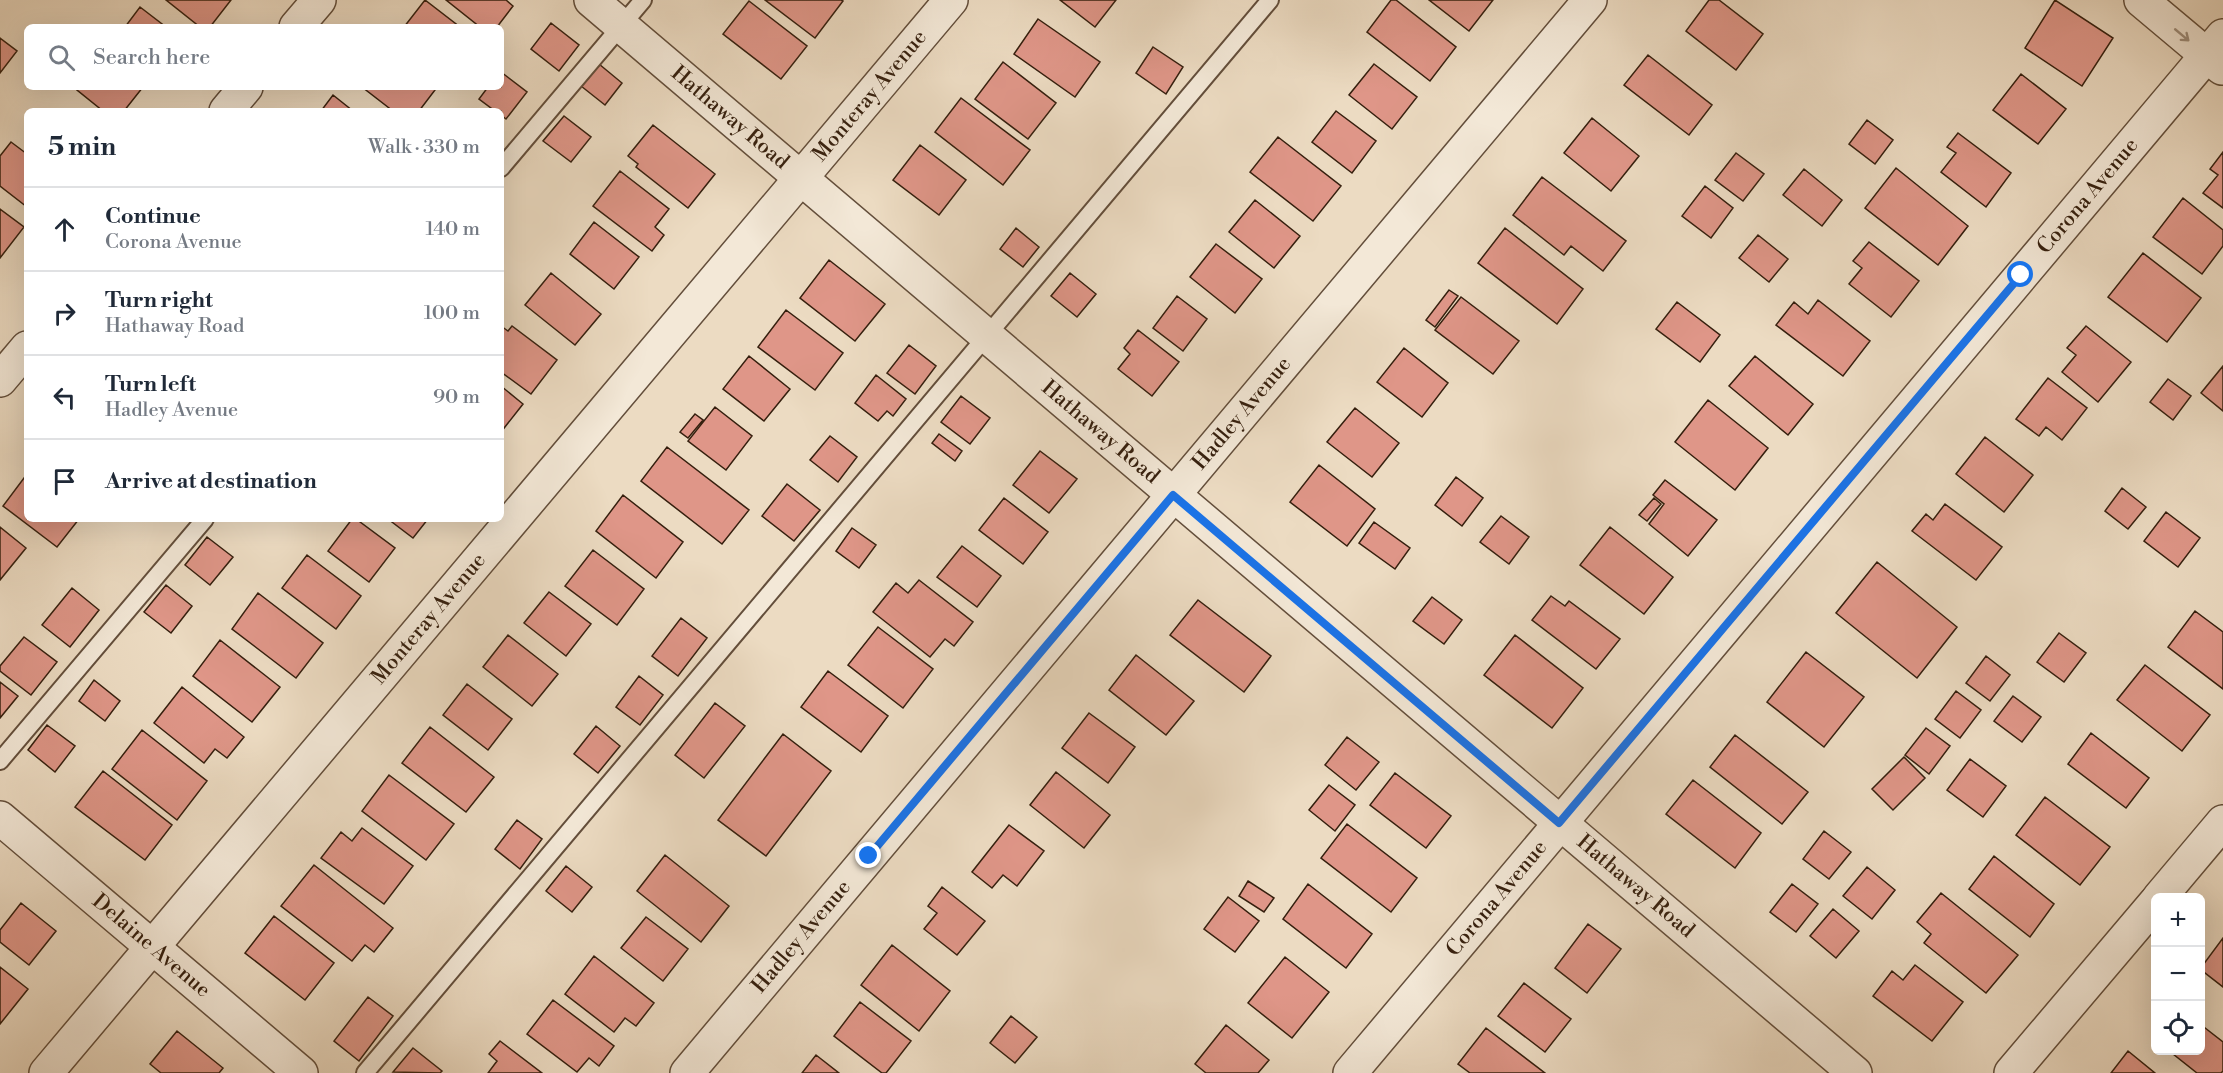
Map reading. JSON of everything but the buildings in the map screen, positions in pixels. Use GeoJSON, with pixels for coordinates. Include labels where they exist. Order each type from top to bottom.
{"type":"FeatureCollection","features":[{"type":"Feature","properties":{"kind":"street"},"geometry":{"type":"LineString","coordinates":[[299,24],[319,0]]}},
{"type":"Feature","properties":{"kind":"street","name":"Hathaway Road"},"geometry":{"type":"LineString","coordinates":[[591,0],[1855,1073]]}},
{"type":"Feature","properties":{"kind":"street","name":"Monteray Avenue"},"geometry":{"type":"LineString","coordinates":[[46,1073],[951,0]]}},
{"type":"Feature","properties":{"kind":"street","name":"Hadley Avenue"},"geometry":{"type":"LineString","coordinates":[[687,1073],[1590,0]]}},
{"type":"Feature","properties":{"kind":"street"},"geometry":{"type":"LineString","coordinates":[[2141,0],[2217,53]]}},
{"type":"Feature","properties":{"kind":"street","name":"Corona Avenue"},"geometry":{"type":"LineString","coordinates":[[1350,1073],[1559,823],[2217,53]]}},
{"type":"Feature","properties":{"kind":"street"},"geometry":{"type":"LineString","coordinates":[[228,108],[244,90]]}},
{"type":"Feature","properties":{"kind":"street"},"geometry":{"type":"LineString","coordinates":[[0,380],[24,352]]}},
{"type":"Feature","properties":{"kind":"street","name":"Delaine Avenue"},"geometry":{"type":"LineString","coordinates":[[0,818],[301,1073]]}},
{"type":"Feature","properties":{"kind":"street"},"geometry":{"type":"LineString","coordinates":[[2162,893],[2223,822]]}},
{"type":"Feature","properties":{"kind":"street"},"geometry":{"type":"LineString","coordinates":[[2012,1073],[2151,908]]}},
{"type":"Feature","properties":{"kind":"lane"},"geometry":{"type":"LineString","coordinates":[[504,164],[643,0]]}},
{"type":"Feature","properties":{"kind":"lane"},"geometry":{"type":"LineString","coordinates":[[365,1073],[1270,0]]}},
{"type":"Feature","properties":{"kind":"lane"},"geometry":{"type":"LineString","coordinates":[[0,761],[202,522]]}},
{"type":"Feature","properties":{"kind":"route"},"geometry":{"type":"LineString","coordinates":[[869,856],[1173,495],[1559,823],[2021,275]]}}]}
